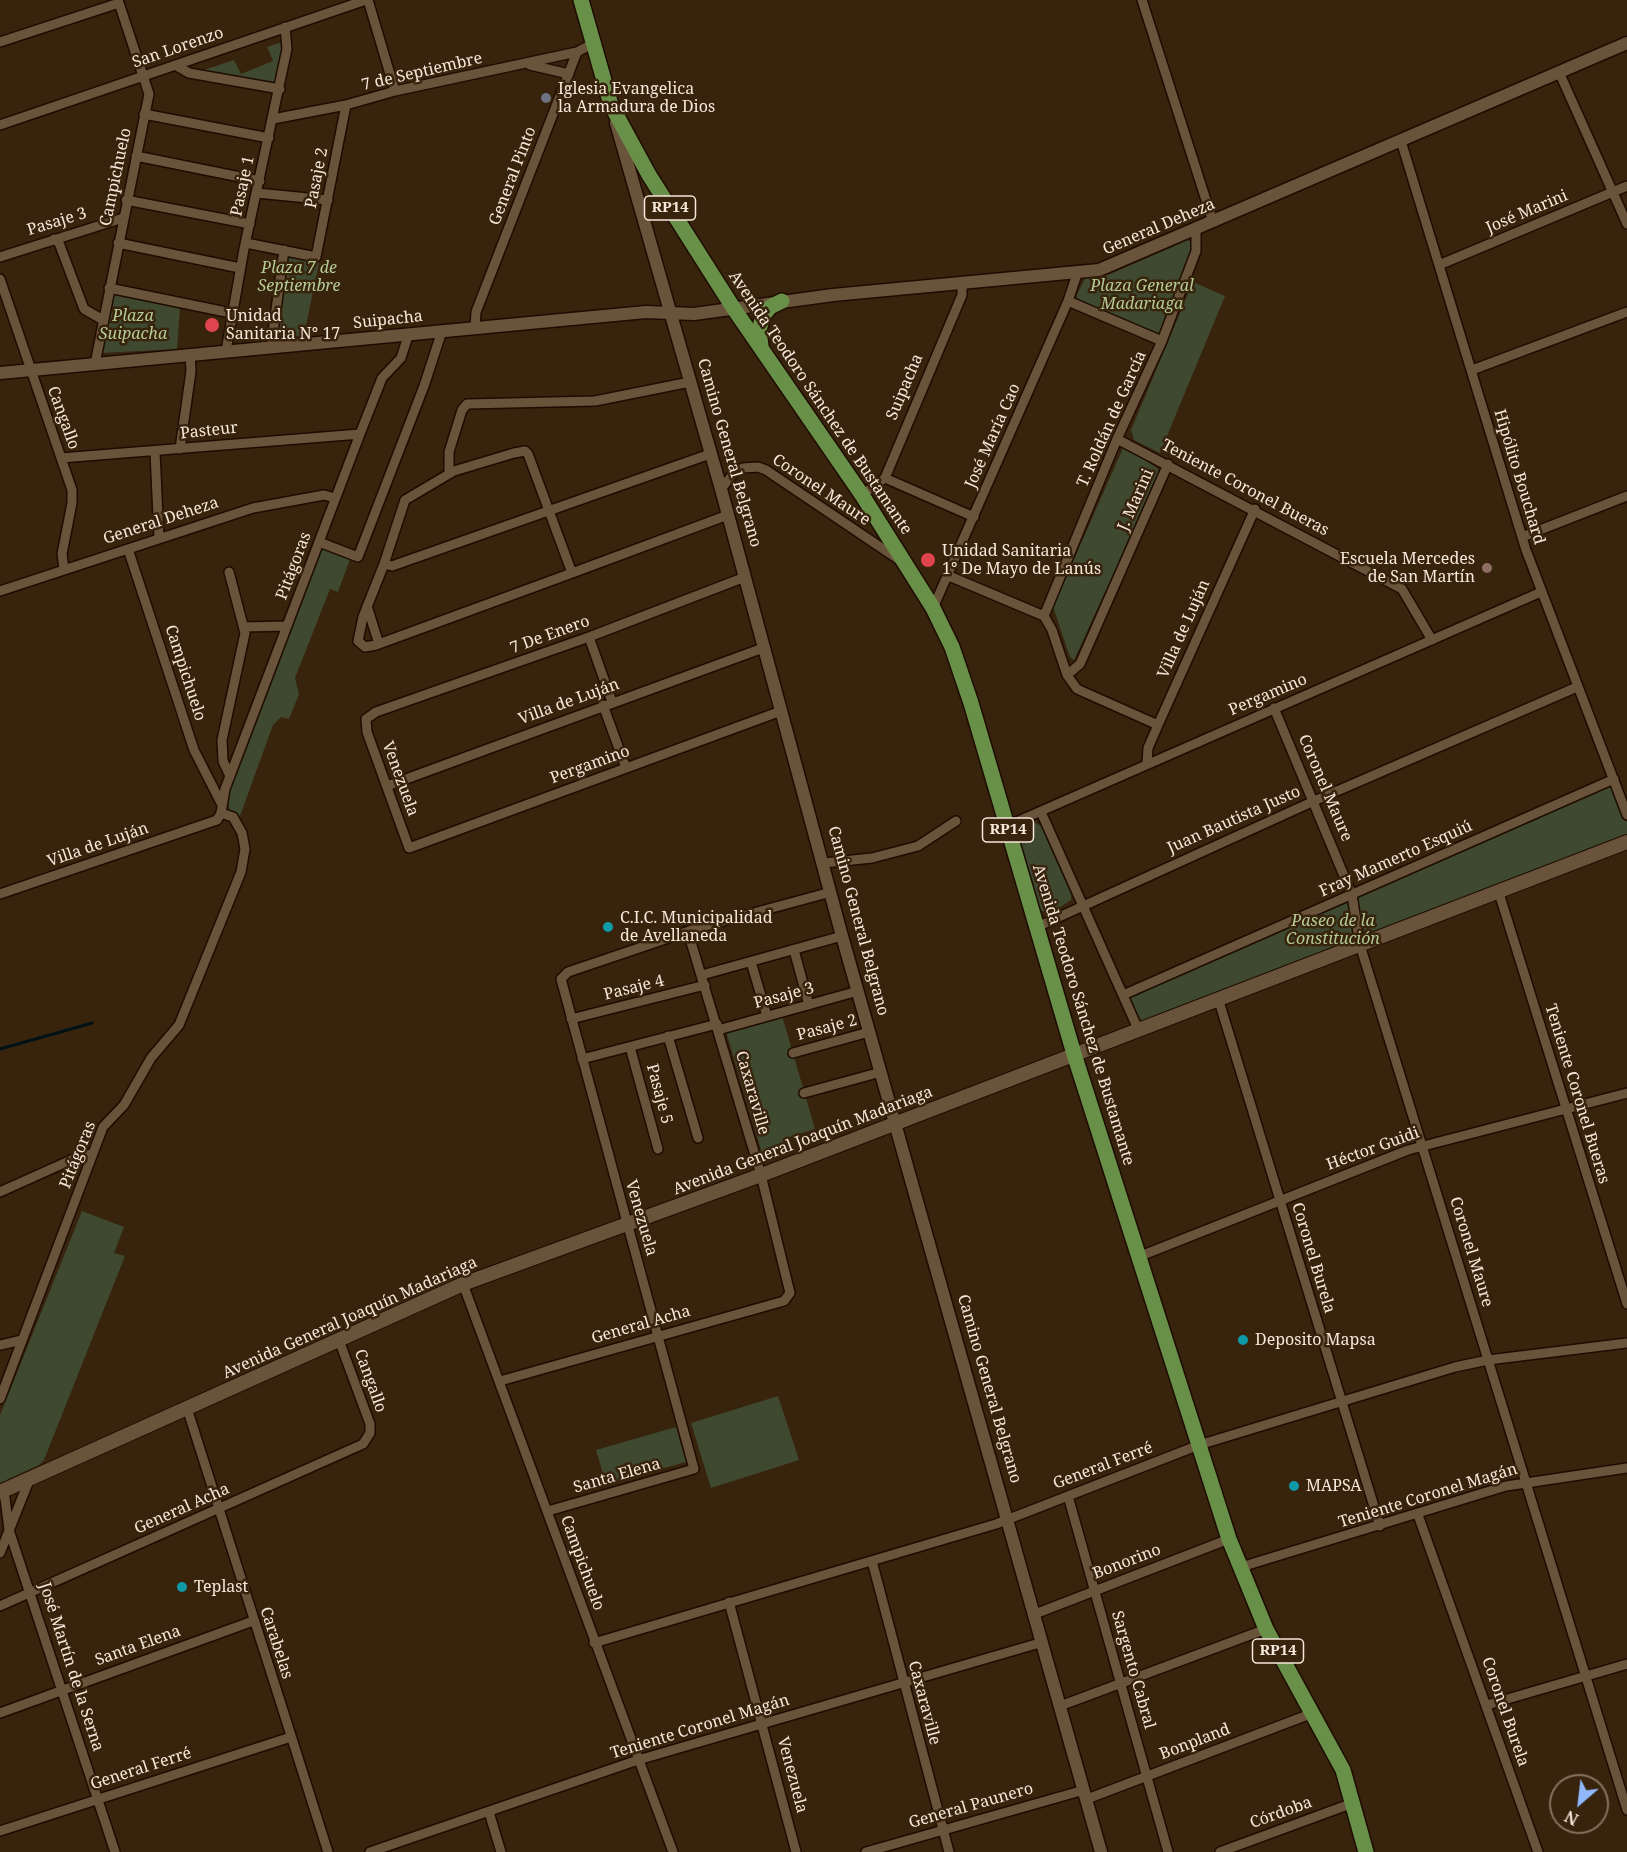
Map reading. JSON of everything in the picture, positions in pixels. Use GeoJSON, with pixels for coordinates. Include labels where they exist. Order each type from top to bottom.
{"type":"FeatureCollection","features":[{"type":"Feature","properties":{"kind":"main road","name":"Camino General Belgrano"},"geometry":{"type":"LineString","coordinates":[[582,0],[610,105]]}},
{"type":"Feature","properties":{"kind":"main road","name":"Avenida Teodoro Sánchez de Bustamante"},"geometry":{"type":"LineString","coordinates":[[610,105],[649,175],[734,309],[862,495],[906,564],[933,608],[961,668],[1074,1054],[1229,1539],[1266,1629],[1342,1770],[1366,1852]]}},
{"type":"Feature","properties":{"kind":"main road"},"geometry":{"type":"LineString","coordinates":[[761,346],[759,330],[764,316],[770,307],[782,301]]}},
{"type":"Feature","properties":{"kind":"main road","name":"Avenida General Joaquín Madariaga"},"geometry":{"type":"LineString","coordinates":[[2,1491],[463,1284],[896,1124],[1627,842]]}},
{"type":"Feature","properties":{"kind":"street","name":"San Lorenzo"},"geometry":{"type":"LineString","coordinates":[[0,125],[367,0]]}},
{"type":"Feature","properties":{"kind":"street"},"geometry":{"type":"LineString","coordinates":[[367,0],[395,90]]}},
{"type":"Feature","properties":{"kind":"street"},"geometry":{"type":"LineString","coordinates":[[1142,0],[1213,222]]}},
{"type":"Feature","properties":{"kind":"street"},"geometry":{"type":"LineString","coordinates":[[0,42],[118,1]]}},
{"type":"Feature","properties":{"kind":"street","name":"Campichuelo"},"geometry":{"type":"LineString","coordinates":[[95,364],[149,94],[118,1]]}},
{"type":"Feature","properties":{"kind":"street","name":"Pasaje 1"},"geometry":{"type":"LineString","coordinates":[[226,351],[240,268],[280,90],[287,49],[285,27]]}},
{"type":"Feature","properties":{"kind":"street","name":"General Deheza"},"geometry":{"type":"LineString","coordinates":[[671,314],[694,314],[782,301],[962,283],[1077,274],[1107,268],[1627,43]]}},
{"type":"Feature","properties":{"kind":"street"},"geometry":{"type":"LineString","coordinates":[[577,52],[592,44]]}},
{"type":"Feature","properties":{"kind":"street","name":"7 de Septiembre"},"geometry":{"type":"LineString","coordinates":[[273,119],[346,105],[395,90],[577,52]]}},
{"type":"Feature","properties":{"kind":"street","name":"General Pinto"},"geometry":{"type":"LineString","coordinates":[[475,327],[476,312],[577,52]]}},
{"type":"Feature","properties":{"kind":"street"},"geometry":{"type":"LineString","coordinates":[[525,64],[568,74]]}},
{"type":"Feature","properties":{"kind":"street"},"geometry":{"type":"LineString","coordinates":[[175,65],[189,73],[280,90]]}},
{"type":"Feature","properties":{"kind":"street"},"geometry":{"type":"LineString","coordinates":[[1559,72],[1627,224]]}},
{"type":"Feature","properties":{"kind":"street","name":"Pasaje 2"},"geometry":{"type":"LineString","coordinates":[[284,250],[316,257],[346,105]]}},
{"type":"Feature","properties":{"kind":"street","name":"Camino General Belgrano"},"geometry":{"type":"LineString","coordinates":[[610,105],[721,489],[842,936],[1101,1852]]}},
{"type":"Feature","properties":{"kind":"street"},"geometry":{"type":"LineString","coordinates":[[144,114],[269,138]]}},
{"type":"Feature","properties":{"kind":"street","name":"Hipólito Bouchard"},"geometry":{"type":"LineString","coordinates":[[1401,141],[1540,592],[1627,815]]}},
{"type":"Feature","properties":{"kind":"street"},"geometry":{"type":"LineString","coordinates":[[136,156],[260,181]]}},
{"type":"Feature","properties":{"kind":"street","name":"José Marini"},"geometry":{"type":"LineString","coordinates":[[1439,265],[1627,186]]}},
{"type":"Feature","properties":{"kind":"street"},"geometry":{"type":"LineString","coordinates":[[257,193],[328,200]]}},
{"type":"Feature","properties":{"kind":"street"},"geometry":{"type":"LineString","coordinates":[[126,200],[250,224]]}},
{"type":"Feature","properties":{"kind":"street","name":"Pasaje 3"},"geometry":{"type":"LineString","coordinates":[[0,257],[123,218]]}},
{"type":"Feature","properties":{"kind":"street","name":"T. Roldán de García"},"geometry":{"type":"LineString","coordinates":[[1044,616],[1162,341],[1196,251],[1196,230]]}},
{"type":"Feature","properties":{"kind":"street"},"geometry":{"type":"LineString","coordinates":[[54,239],[58,243],[84,309],[103,320]]}},
{"type":"Feature","properties":{"kind":"street"},"geometry":{"type":"LineString","coordinates":[[118,243],[240,268]]}},
{"type":"Feature","properties":{"kind":"street"},"geometry":{"type":"LineString","coordinates":[[246,243],[284,250],[271,347]]}},
{"type":"Feature","properties":{"kind":"street","name":"José María Cao"},"geometry":{"type":"LineString","coordinates":[[933,608],[1068,302],[1077,274]]}},
{"type":"Feature","properties":{"kind":"street","name":"Cangallo"},"geometry":{"type":"LineString","coordinates":[[0,279],[72,496],[62,554],[64,569]]}},
{"type":"Feature","properties":{"kind":"street","name":"Suipacha"},"geometry":{"type":"LineString","coordinates":[[885,478],[962,295],[962,283]]}},
{"type":"Feature","properties":{"kind":"street"},"geometry":{"type":"LineString","coordinates":[[109,288],[231,313]]}},
{"type":"Feature","properties":{"kind":"street"},"geometry":{"type":"LineString","coordinates":[[1068,302],[1162,341]]}},
{"type":"Feature","properties":{"kind":"street","name":"Suipacha"},"geometry":{"type":"LineString","coordinates":[[0,373],[408,336],[475,327],[646,312],[671,314]]}},
{"type":"Feature","properties":{"kind":"street"},"geometry":{"type":"LineString","coordinates":[[1472,370],[1627,312]]}},
{"type":"Feature","properties":{"kind":"street"},"geometry":{"type":"LineString","coordinates":[[319,542],[358,557],[424,386],[442,331]]}},
{"type":"Feature","properties":{"kind":"street","name":"Pitágoras"},"geometry":{"type":"LineString","coordinates":[[0,1399],[92,1154],[108,1121],[124,1105],[151,1058],[179,1025],[241,873],[244,849],[242,833],[233,817],[221,808],[230,776],[382,378],[400,358],[408,336]]}},
{"type":"Feature","properties":{"kind":"street"},"geometry":{"type":"LineString","coordinates":[[180,449],[191,371],[190,355]]}},
{"type":"Feature","properties":{"kind":"street"},"geometry":{"type":"LineString","coordinates":[[449,474],[449,452],[462,410],[467,404],[595,402],[690,382]]}},
{"type":"Feature","properties":{"kind":"street","name":"Pasteur"},"geometry":{"type":"LineString","coordinates":[[61,458],[360,434]]}},
{"type":"Feature","properties":{"kind":"street","name":"Teniente Coronel Bueras"},"geometry":{"type":"LineString","coordinates":[[1118,439],[1255,509],[1402,589],[1432,640]]}},
{"type":"Feature","properties":{"kind":"street"},"geometry":{"type":"LineString","coordinates":[[572,573],[532,460],[525,451],[449,474],[410,496],[403,505],[384,564],[367,606],[358,641],[365,647],[379,644],[572,573],[728,515]]}},
{"type":"Feature","properties":{"kind":"street"},"geometry":{"type":"LineString","coordinates":[[155,452],[159,538]]}},
{"type":"Feature","properties":{"kind":"street"},"geometry":{"type":"LineString","coordinates":[[384,564],[392,567],[710,454]]}},
{"type":"Feature","properties":{"kind":"street","name":"J. Marini"},"geometry":{"type":"LineString","coordinates":[[1067,675],[1080,664],[1168,464]]}},
{"type":"Feature","properties":{"kind":"street","name":"Coronel Maure"},"geometry":{"type":"LineString","coordinates":[[721,489],[734,473],[743,468],[758,467],[766,470],[906,564]]}},
{"type":"Feature","properties":{"kind":"street"},"geometry":{"type":"LineString","coordinates":[[862,495],[885,478],[974,517]]}},
{"type":"Feature","properties":{"kind":"street","name":"General Deheza"},"geometry":{"type":"LineString","coordinates":[[0,591],[253,508],[324,495],[335,498]]}},
{"type":"Feature","properties":{"kind":"street"},"geometry":{"type":"LineString","coordinates":[[1522,537],[1627,496]]}},
{"type":"Feature","properties":{"kind":"street","name":"Villa de Luján"},"geometry":{"type":"LineString","coordinates":[[1147,763],[1148,748],[1255,509]]}},
{"type":"Feature","properties":{"kind":"street","name":"Campichuelo"},"geometry":{"type":"LineString","coordinates":[[128,549],[195,750],[221,808]]}},
{"type":"Feature","properties":{"kind":"street"},"geometry":{"type":"LineString","coordinates":[[228,573],[244,627],[244,638],[222,740],[224,761],[230,776]]}},
{"type":"Feature","properties":{"kind":"street"},"geometry":{"type":"LineString","coordinates":[[949,576],[1044,616],[1052,630],[1067,675],[1082,693],[1158,725]]}},
{"type":"Feature","properties":{"kind":"street","name":"7 De Enero"},"geometry":{"type":"LineString","coordinates":[[366,719],[376,712],[589,637],[745,577]]}},
{"type":"Feature","properties":{"kind":"street","name":"Pergamino"},"geometry":{"type":"LineString","coordinates":[[1007,826],[1540,592]]}},
{"type":"Feature","properties":{"kind":"street"},"geometry":{"type":"LineString","coordinates":[[367,606],[379,644]]}},
{"type":"Feature","properties":{"kind":"street"},"geometry":{"type":"LineString","coordinates":[[244,627],[287,626]]}},
{"type":"Feature","properties":{"kind":"street"},"geometry":{"type":"LineString","coordinates":[[589,637],[626,768]]}},
{"type":"Feature","properties":{"kind":"street","name":"Villa de Luján"},"geometry":{"type":"LineString","coordinates":[[387,786],[607,703],[763,648]]}},
{"type":"Feature","properties":{"kind":"street","name":"Juan Bautista Justo"},"geometry":{"type":"LineString","coordinates":[[1037,927],[1081,905],[1314,801],[1577,687]]}},
{"type":"Feature","properties":{"kind":"street","name":"Coronel Maure"},"geometry":{"type":"LineString","coordinates":[[1275,708],[1352,896],[1360,945],[1627,1810]]}},
{"type":"Feature","properties":{"kind":"street","name":"Pergamino"},"geometry":{"type":"LineString","coordinates":[[409,848],[781,711]]}},
{"type":"Feature","properties":{"kind":"street","name":"Venezuela"},"geometry":{"type":"LineString","coordinates":[[366,719],[367,732],[409,848]]}},
{"type":"Feature","properties":{"kind":"street","name":"Fray Mamerto Esquiú"},"geometry":{"type":"LineString","coordinates":[[1123,995],[1614,779]]}},
{"type":"Feature","properties":{"kind":"street","name":"Villa de Luján"},"geometry":{"type":"LineString","coordinates":[[0,894],[217,820],[221,808]]}},
{"type":"Feature","properties":{"kind":"street"},"geometry":{"type":"LineString","coordinates":[[1041,813],[1138,1029]]}},
{"type":"Feature","properties":{"kind":"street"},"geometry":{"type":"LineString","coordinates":[[824,863],[872,858],[918,846],[956,822]]}},
{"type":"Feature","properties":{"kind":"street"},"geometry":{"type":"LineString","coordinates":[[688,932],[831,892]]}},
{"type":"Feature","properties":{"kind":"street","name":"Teniente Coronel Bueras"},"geometry":{"type":"LineString","coordinates":[[1499,893],[1627,1304]]}},
{"type":"Feature","properties":{"kind":"street","name":"Venezuela"},"geometry":{"type":"LineString","coordinates":[[688,932],[564,975],[561,984],[694,1469]]}},
{"type":"Feature","properties":{"kind":"street","name":"Caxaraville"},"geometry":{"type":"LineString","coordinates":[[688,932],[761,1175],[790,1287],[789,1298]]}},
{"type":"Feature","properties":{"kind":"street"},"geometry":{"type":"LineString","coordinates":[[702,975],[842,936]]}},
{"type":"Feature","properties":{"kind":"street"},"geometry":{"type":"LineString","coordinates":[[794,950],[809,1005]]}},
{"type":"Feature","properties":{"kind":"street"},"geometry":{"type":"LineString","coordinates":[[750,962],[767,1016]]}},
{"type":"Feature","properties":{"kind":"street","name":"Pasaje 4"},"geometry":{"type":"LineString","coordinates":[[571,1019],[705,985]]}},
{"type":"Feature","properties":{"kind":"street","name":"Pasaje 3"},"geometry":{"type":"LineString","coordinates":[[582,1059],[668,1036],[767,1016],[858,991]]}},
{"type":"Feature","properties":{"kind":"street","name":"Coronel Burela"},"geometry":{"type":"LineString","coordinates":[[1218,998],[1340,1402],[1380,1526]]}},
{"type":"Feature","properties":{"kind":"street","name":"Pasaje 2"},"geometry":{"type":"LineString","coordinates":[[792,1053],[869,1032]]}},
{"type":"Feature","properties":{"kind":"street"},"geometry":{"type":"LineString","coordinates":[[668,1036],[698,1138]]}},
{"type":"Feature","properties":{"kind":"street","name":"Pasaje 5"},"geometry":{"type":"LineString","coordinates":[[630,1047],[658,1149]]}},
{"type":"Feature","properties":{"kind":"street"},"geometry":{"type":"LineString","coordinates":[[804,1093],[881,1072]]}},
{"type":"Feature","properties":{"kind":"street","name":"Héctor Guidi"},"geometry":{"type":"LineString","coordinates":[[1138,1257],[1422,1146],[1627,1094]]}},
{"type":"Feature","properties":{"kind":"street"},"geometry":{"type":"LineString","coordinates":[[0,1192],[80,1156],[92,1154]]}},
{"type":"Feature","properties":{"kind":"street","name":"Campichuelo"},"geometry":{"type":"LineString","coordinates":[[463,1284],[673,1852]]}},
{"type":"Feature","properties":{"kind":"street","name":"General Acha"},"geometry":{"type":"LineString","coordinates":[[500,1381],[789,1298]]}},
{"type":"Feature","properties":{"kind":"street"},"geometry":{"type":"LineString","coordinates":[[0,1345],[22,1340]]}},
{"type":"Feature","properties":{"kind":"street","name":"Cangallo"},"geometry":{"type":"LineString","coordinates":[[339,1340],[370,1424],[370,1433]]}},
{"type":"Feature","properties":{"kind":"street","name":"General Ferré"},"geometry":{"type":"LineString","coordinates":[[594,1643],[1008,1519],[1199,1445],[1455,1367],[1488,1360],[1627,1343]]}},
{"type":"Feature","properties":{"kind":"street","name":"Carabelas"},"geometry":{"type":"LineString","coordinates":[[187,1408],[328,1852]]}},
{"type":"Feature","properties":{"kind":"street","name":"General Acha"},"geometry":{"type":"LineString","coordinates":[[0,1606],[363,1444],[370,1433]]}},
{"type":"Feature","properties":{"kind":"street","name":"Teniente Coronel Magán"},"geometry":{"type":"LineString","coordinates":[[1241,1568],[1524,1482],[1627,1468]]}},
{"type":"Feature","properties":{"kind":"street","name":"Santa Elena"},"geometry":{"type":"LineString","coordinates":[[548,1512],[694,1469]]}},
{"type":"Feature","properties":{"kind":"street"},"geometry":{"type":"LineString","coordinates":[[0,1553],[30,1478]]}},
{"type":"Feature","properties":{"kind":"street","name":"José Martín de la Serna"},"geometry":{"type":"LineString","coordinates":[[2,1491],[9,1530],[63,1689],[114,1852]]}},
{"type":"Feature","properties":{"kind":"street","name":"Sargento Cabral"},"geometry":{"type":"LineString","coordinates":[[1068,1496],[1168,1852]]}},
{"type":"Feature","properties":{"kind":"street","name":"Coronel Burela"},"geometry":{"type":"LineString","coordinates":[[1418,1515],[1538,1852]]}},
{"type":"Feature","properties":{"kind":"street","name":"Bonorino"},"geometry":{"type":"LineString","coordinates":[[1035,1614],[1229,1539]]}},
{"type":"Feature","properties":{"kind":"street","name":"Caxaraville"},"geometry":{"type":"LineString","coordinates":[[872,1561],[950,1852]]}},
{"type":"Feature","properties":{"kind":"street","name":"Venezuela"},"geometry":{"type":"LineString","coordinates":[[729,1602],[796,1852]]}},
{"type":"Feature","properties":{"kind":"street","name":"Santa Elena"},"geometry":{"type":"LineString","coordinates":[[0,1713],[253,1621]]}},
{"type":"Feature","properties":{"kind":"street"},"geometry":{"type":"LineString","coordinates":[[1060,1706],[1266,1629]]}},
{"type":"Feature","properties":{"kind":"street","name":"Teniente Coronel Magán"},"geometry":{"type":"LineString","coordinates":[[370,1852],[638,1760],[1043,1642]]}},
{"type":"Feature","properties":{"kind":"street"},"geometry":{"type":"LineString","coordinates":[[1487,1705],[1627,1664]]}},
{"type":"Feature","properties":{"kind":"street","name":"Bonpland"},"geometry":{"type":"LineString","coordinates":[[1085,1794],[1148,1776],[1313,1713]]}},
{"type":"Feature","properties":{"kind":"street","name":"General Ferré"},"geometry":{"type":"LineString","coordinates":[[0,1831],[291,1737]]}},
{"type":"Feature","properties":{"kind":"street","name":"General Paunero"},"geometry":{"type":"LineString","coordinates":[[866,1852],[943,1829],[1085,1794]]}},
{"type":"Feature","properties":{"kind":"street","name":"Córdoba"},"geometry":{"type":"LineString","coordinates":[[1220,1852],[1353,1803]]}},
{"type":"Feature","properties":{"kind":"street"},"geometry":{"type":"LineString","coordinates":[[489,1812],[501,1852]]}},
{"type":"Feature","properties":{"kind":"green space"},"geometry":{"type":"Polygon","coordinates":[[[282,42],[284,49],[276,86],[201,71],[234,60],[241,74],[273,61],[267,47],[282,42]]]}},
{"type":"Feature","properties":{"kind":"green space","name":"Plaza General Madariaga"},"geometry":{"type":"Polygon","coordinates":[[[1188,240],[1192,243],[1192,249],[1160,334],[1157,335],[1077,300],[1077,294],[1087,275],[1108,275],[1188,240]]]}},
{"type":"Feature","properties":{"kind":"green space","name":"Plaza 7 de Septiembre"},"geometry":{"type":"Polygon","coordinates":[[[286,255],[319,263],[304,335],[276,339],[286,255]]]}},
{"type":"Feature","properties":{"kind":"green space"},"geometry":{"type":"Polygon","coordinates":[[[1193,282],[1225,296],[1160,453],[1134,440],[1131,430],[1193,282]]]}},
{"type":"Feature","properties":{"kind":"green space","name":"Plaza Suipacha"},"geometry":{"type":"Polygon","coordinates":[[[113,292],[180,308],[177,349],[102,353],[113,292]]]}},
{"type":"Feature","properties":{"kind":"green space"},"geometry":{"type":"Polygon","coordinates":[[[1123,448],[1128,448],[1158,469],[1159,474],[1074,660],[1070,657],[1053,607],[1123,448]]]}},
{"type":"Feature","properties":{"kind":"green space"},"geometry":{"type":"Polygon","coordinates":[[[321,548],[350,559],[338,592],[330,589],[295,678],[299,694],[289,719],[281,717],[273,725],[240,816],[230,811],[226,796],[321,548]]]}},
{"type":"Feature","properties":{"kind":"green space","name":"Paseo de la Constitución"},"geometry":{"type":"Polygon","coordinates":[[[1614,779],[1627,815],[1627,842],[1138,1029],[1123,995],[1614,779]]]}},
{"type":"Feature","properties":{"kind":"green space"},"geometry":{"type":"Polygon","coordinates":[[[1032,821],[1041,826],[1071,894],[1071,900],[1049,914],[1040,910],[1020,839],[1024,826],[1032,821]]]}},
{"type":"Feature","properties":{"kind":"green space"},"geometry":{"type":"Polygon","coordinates":[[[781,1012],[815,1129],[790,1137],[794,1151],[764,1160],[725,1028],[781,1012]]]}},
{"type":"Feature","properties":{"kind":"green space"},"geometry":{"type":"Polygon","coordinates":[[[82,1211],[124,1227],[114,1253],[125,1256],[44,1460],[39,1465],[0,1483],[0,1415],[82,1211]]]}},
{"type":"Feature","properties":{"kind":"green space"},"geometry":{"type":"Polygon","coordinates":[[[778,1396],[799,1460],[711,1488],[691,1423],[778,1396]]]}},
{"type":"Feature","properties":{"kind":"green space"},"geometry":{"type":"Polygon","coordinates":[[[676,1427],[686,1462],[606,1484],[596,1450],[676,1427]]]}},
{"type":"Feature","properties":{"kind":"waterway"},"geometry":{"type":"LineString","coordinates":[[0,1049],[92,1023]]}},
{"type":"Feature","properties":{"kind":"place","name":"Iglesia Evangelica la Armadura de Dios"},"geometry":{"type":"Point","coordinates":[546,98]}},
{"type":"Feature","properties":{"kind":"place","name":"Unidad Sanitaria N° 17"},"geometry":{"type":"Point","coordinates":[212,325]}},
{"type":"Feature","properties":{"kind":"place","name":"Unidad Sanitaria 1° De Mayo de Lanús"},"geometry":{"type":"Point","coordinates":[928,560]}},
{"type":"Feature","properties":{"kind":"place","name":"Escuela Mercedes de San Martín"},"geometry":{"type":"Point","coordinates":[1487,568]}},
{"type":"Feature","properties":{"kind":"place","name":"C.I.C. Municipalidad de Avellaneda"},"geometry":{"type":"Point","coordinates":[608,927]}},
{"type":"Feature","properties":{"kind":"place","name":"Deposito Mapsa"},"geometry":{"type":"Point","coordinates":[1243,1340]}},
{"type":"Feature","properties":{"kind":"place","name":"MAPSA"},"geometry":{"type":"Point","coordinates":[1294,1486]}},
{"type":"Feature","properties":{"kind":"place","name":"Teplast"},"geometry":{"type":"Point","coordinates":[182,1587]}}]}
